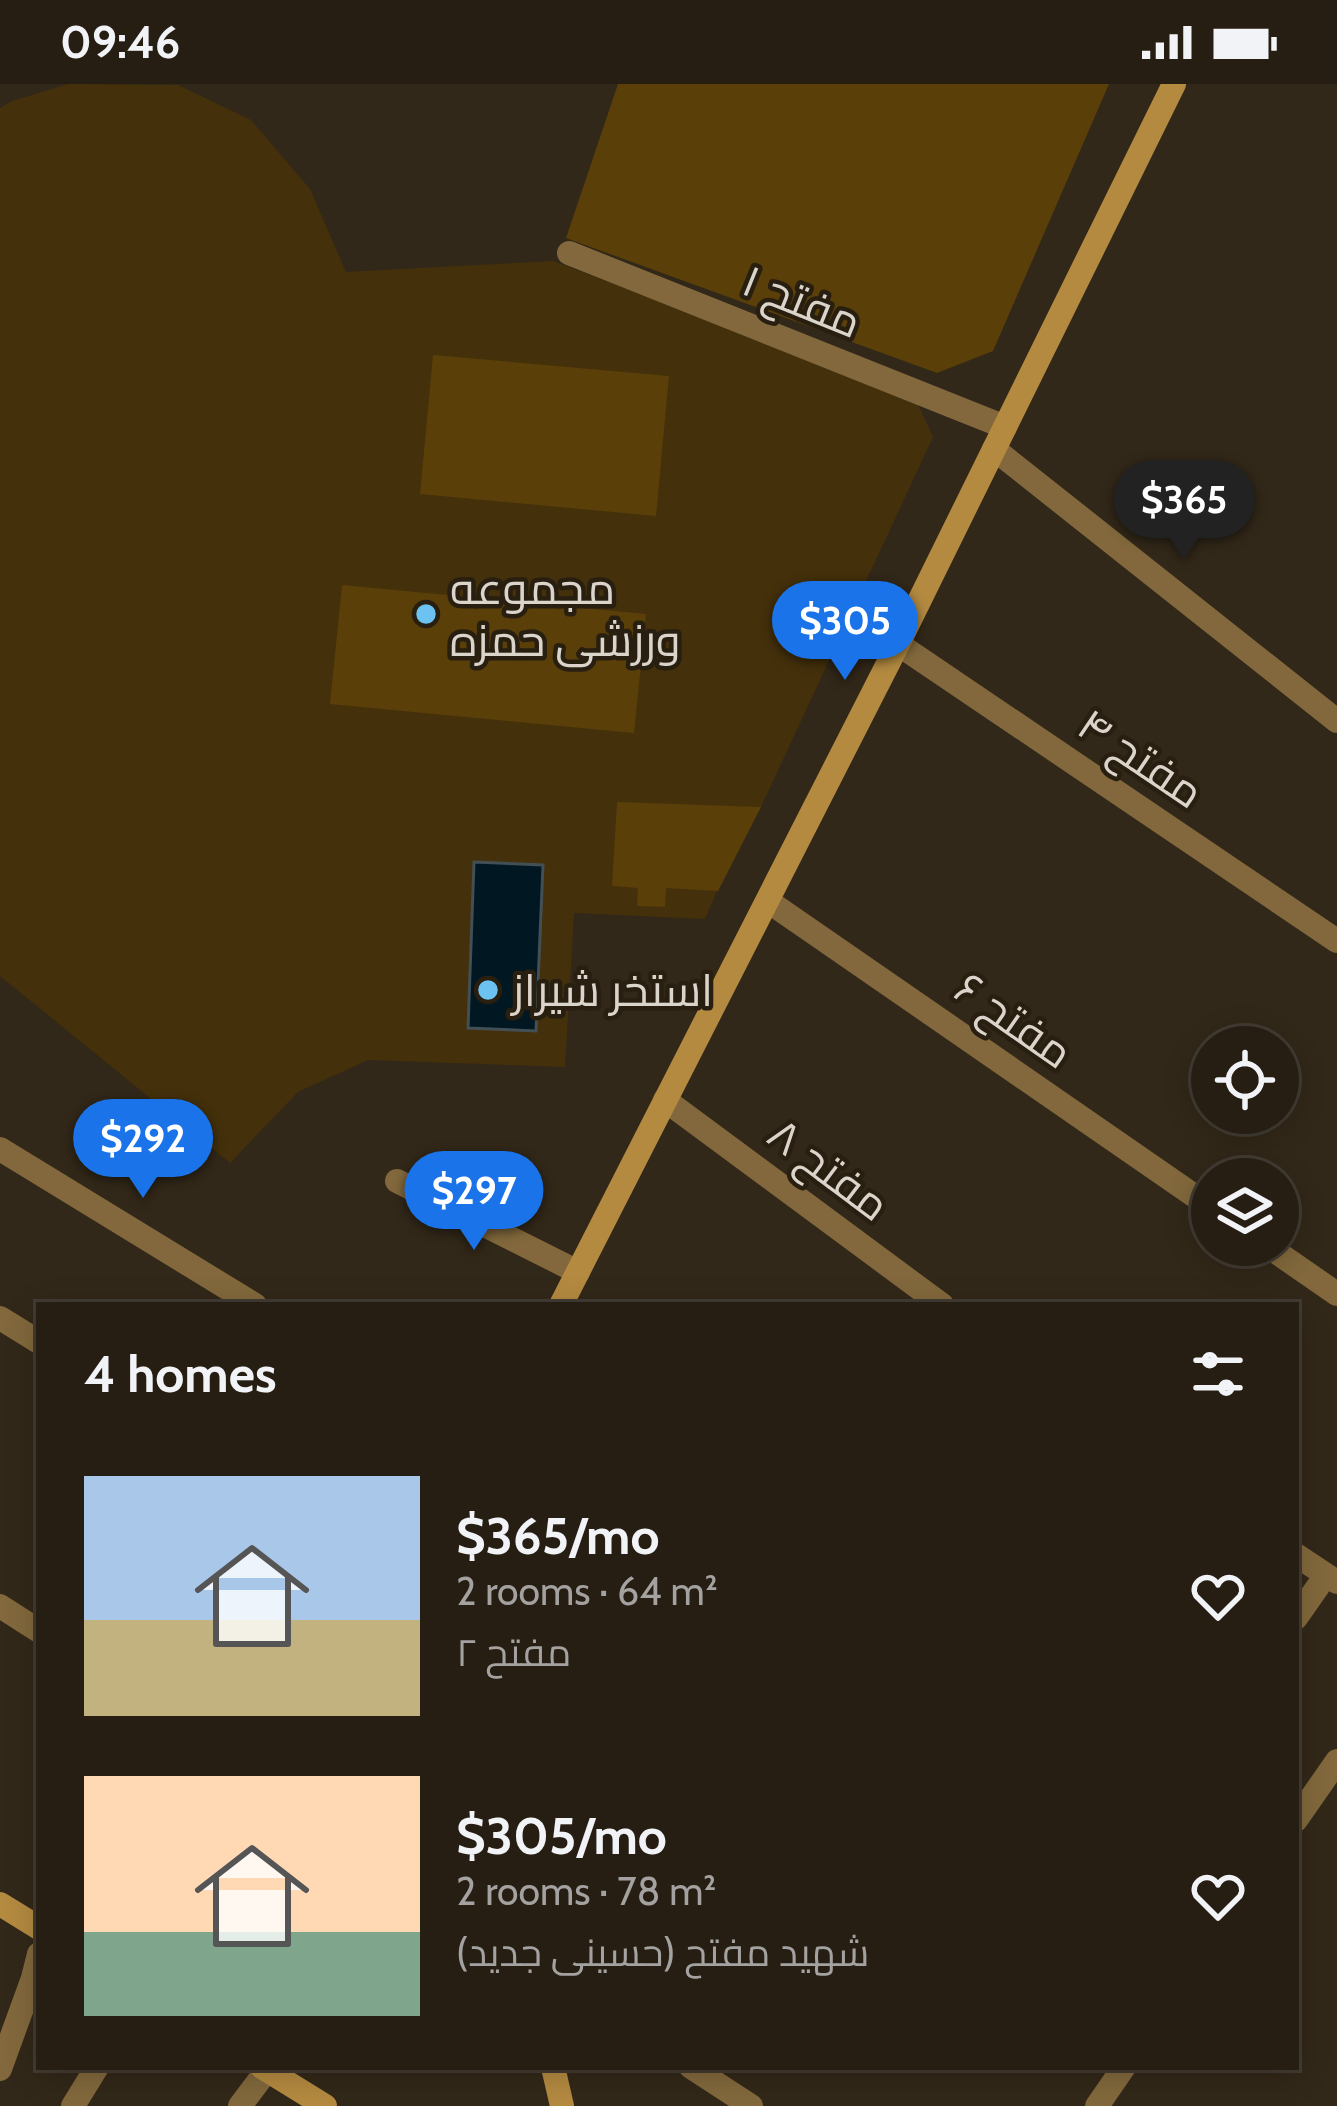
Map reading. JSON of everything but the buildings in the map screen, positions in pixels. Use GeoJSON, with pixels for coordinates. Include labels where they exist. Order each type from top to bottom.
{"type":"FeatureCollection","features":[{"type":"Feature","properties":{"kind":"street"},"geometry":{"type":"LineString","coordinates":[[563,1302],[898,644],[1174,84]]}},
{"type":"Feature","properties":{"kind":"street","name":"مفتح ۱"},"geometry":{"type":"LineString","coordinates":[[569,253],[999,438],[1337,721]]}},
{"type":"Feature","properties":{"kind":"street","name":"مفتح ۴"},"geometry":{"type":"LineString","coordinates":[[898,644],[1337,941]]}},
{"type":"Feature","properties":{"kind":"street","name":"مفتح ۶"},"geometry":{"type":"LineString","coordinates":[[767,901],[1191,1194]]}},
{"type":"Feature","properties":{"kind":"street","name":"مفتح ۸"},"geometry":{"type":"LineString","coordinates":[[665,1100],[938,1302]]}},
{"type":"Feature","properties":{"kind":"street"},"geometry":{"type":"LineString","coordinates":[[0,1149],[250,1302]]}},
{"type":"Feature","properties":{"kind":"street"},"geometry":{"type":"LineString","coordinates":[[397,1181],[578,1272]]}},
{"type":"Feature","properties":{"kind":"street"},"geometry":{"type":"LineString","coordinates":[[1296,1266],[1337,1294]]}},
{"type":"Feature","properties":{"kind":"street"},"geometry":{"type":"LineString","coordinates":[[0,1318],[36,1340]]}},
{"type":"Feature","properties":{"kind":"street"},"geometry":{"type":"LineString","coordinates":[[1299,1557],[1332,1579],[1299,1615]]}},
{"type":"Feature","properties":{"kind":"street"},"geometry":{"type":"LineString","coordinates":[[0,1606],[36,1629]]}},
{"type":"Feature","properties":{"kind":"street"},"geometry":{"type":"LineString","coordinates":[[1299,1816],[1337,1761]]}},
{"type":"Feature","properties":{"kind":"street"},"geometry":{"type":"LineString","coordinates":[[0,1904],[36,1926]]}},
{"type":"Feature","properties":{"kind":"street"},"geometry":{"type":"LineString","coordinates":[[0,2069],[36,1966]]}},
{"type":"Feature","properties":{"kind":"street"},"geometry":{"type":"LineString","coordinates":[[73,2106],[95,2070]]}},
{"type":"Feature","properties":{"kind":"street"},"geometry":{"type":"LineString","coordinates":[[240,2106],[264,2070]]}},
{"type":"Feature","properties":{"kind":"street"},"geometry":{"type":"LineString","coordinates":[[267,2070],[326,2106]]}},
{"type":"Feature","properties":{"kind":"street"},"geometry":{"type":"LineString","coordinates":[[696,2070],[751,2106]]}},
{"type":"Feature","properties":{"kind":"street"},"geometry":{"type":"LineString","coordinates":[[1097,2106],[1114,2071]]}},
{"type":"Feature","properties":{"kind":"shaded area","name":"مجموعه ورزشی حمزه"},"geometry":{"type":"Polygon","coordinates":[[[68,84],[178,85],[251,120],[310,189],[346,272],[553,261],[915,398],[933,437],[705,919],[574,913],[565,1067],[368,1060],[298,1092],[230,1163],[0,976],[0,108],[68,84]]]}},
{"type":"Feature","properties":{"kind":"water"},"geometry":{"type":"Polygon","coordinates":[[[474,862],[543,865],[536,1031],[468,1028],[474,862]]]}},
{"type":"Feature","properties":{"kind":"place","name":"مجموعه ورزشی حمزه"},"geometry":{"type":"Point","coordinates":[426,614]}},
{"type":"Feature","properties":{"kind":"place","name":"استخر شیراز"},"geometry":{"type":"Point","coordinates":[488,990]}}]}
